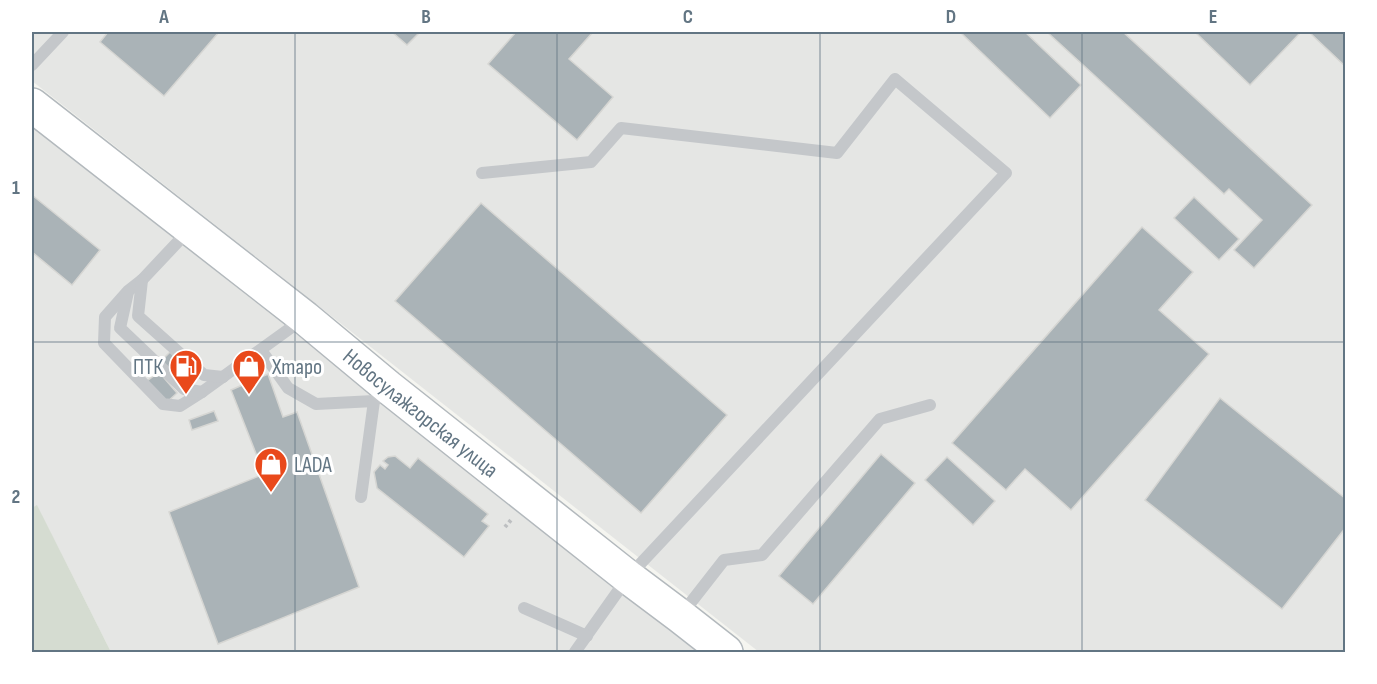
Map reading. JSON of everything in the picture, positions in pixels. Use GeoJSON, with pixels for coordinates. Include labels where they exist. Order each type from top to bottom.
{"type":"FeatureCollection","features":[{"type":"Feature","properties":{"kind":"main road","name":"Новосулажгорская улица"},"geometry":{"type":"LineString","coordinates":[[32,105],[305,318],[381,394],[726,652]]}},
{"type":"Feature","properties":{"kind":"lane"},"geometry":{"type":"LineString","coordinates":[[32,65],[63,32]]}},
{"type":"Feature","properties":{"kind":"lane"},"geometry":{"type":"LineString","coordinates":[[482,173],[591,162],[621,128],[837,153],[895,79],[1006,173],[628,577],[575,652]]}},
{"type":"Feature","properties":{"kind":"lane"},"geometry":{"type":"LineString","coordinates":[[190,229],[105,317],[104,343],[163,404],[180,406],[305,318]]}},
{"type":"Feature","properties":{"kind":"lane"},"geometry":{"type":"LineString","coordinates":[[142,280],[138,316],[204,375],[222,377]]}},
{"type":"Feature","properties":{"kind":"lane"},"geometry":{"type":"LineString","coordinates":[[128,291],[120,328],[184,389],[202,392]]}},
{"type":"Feature","properties":{"kind":"lane"},"geometry":{"type":"LineString","coordinates":[[261,350],[288,388],[316,404],[381,394],[361,497]]}},
{"type":"Feature","properties":{"kind":"lane"},"geometry":{"type":"LineString","coordinates":[[680,616],[724,560],[762,555],[880,419],[930,405]]}},
{"type":"Feature","properties":{"kind":"lane"},"geometry":{"type":"LineString","coordinates":[[524,608],[587,636]]}},
{"type":"Feature","properties":{"kind":"shaded area"},"geometry":{"type":"Polygon","coordinates":[[[32,32],[1345,32],[1345,652],[759,652],[32,81],[32,32]]]}},
{"type":"Feature","properties":{"kind":"shaded area"},"geometry":{"type":"Polygon","coordinates":[[[32,127],[702,652],[111,652],[37,506],[32,508],[32,127]]]}},
{"type":"Feature","properties":{"kind":"shaded area"},"geometry":{"type":"Polygon","coordinates":[[[37,505],[111,652],[32,652],[32,508],[37,505]]]}},
{"type":"Feature","properties":{"kind":"building"},"geometry":{"type":"Polygon","coordinates":[[[108,32],[219,32],[164,96],[100,42],[108,32]]]}},
{"type":"Feature","properties":{"kind":"building"},"geometry":{"type":"Polygon","coordinates":[[[392,32],[420,32],[407,45],[392,32]]]}},
{"type":"Feature","properties":{"kind":"building"},"geometry":{"type":"Polygon","coordinates":[[[516,32],[593,32],[569,59],[613,97],[577,140],[488,64],[516,32]]]}},
{"type":"Feature","properties":{"kind":"building"},"geometry":{"type":"Polygon","coordinates":[[[960,32],[1025,32],[1081,85],[1050,118],[960,32]]]}},
{"type":"Feature","properties":{"kind":"building"},"geometry":{"type":"Polygon","coordinates":[[[1047,32],[1123,32],[1312,205],[1254,268],[1234,250],[1262,220],[1229,189],[1224,194],[1047,32]]]}},
{"type":"Feature","properties":{"kind":"building"},"geometry":{"type":"Polygon","coordinates":[[[1195,32],[1301,32],[1250,85],[1195,32]]]}},
{"type":"Feature","properties":{"kind":"building"},"geometry":{"type":"Polygon","coordinates":[[[1309,32],[1346,32],[1346,67],[1309,32]]]}},
{"type":"Feature","properties":{"kind":"building"},"geometry":{"type":"Polygon","coordinates":[[[32,195],[100,250],[72,285],[32,252],[32,195]]]}},
{"type":"Feature","properties":{"kind":"building"},"geometry":{"type":"Polygon","coordinates":[[[1194,197],[1239,239],[1219,260],[1174,218],[1194,197]]]}},
{"type":"Feature","properties":{"kind":"building"},"geometry":{"type":"Polygon","coordinates":[[[481,203],[727,415],[641,513],[395,301],[481,203]]]}},
{"type":"Feature","properties":{"kind":"building"},"geometry":{"type":"Polygon","coordinates":[[[1142,227],[1193,272],[1159,310],[1209,354],[1071,510],[1025,469],[1006,490],[952,443],[1142,227]]]}},
{"type":"Feature","properties":{"kind":"building"},"geometry":{"type":"Polygon","coordinates":[[[170,352],[188,370],[178,380],[160,362],[170,352]]]}},
{"type":"Feature","properties":{"kind":"building"},"geometry":{"type":"Polygon","coordinates":[[[159,372],[177,393],[166,403],[147,381],[159,372]]]}},
{"type":"Feature","properties":{"kind":"building","name":"LADA"},"geometry":{"type":"Polygon","coordinates":[[[268,374],[283,417],[297,412],[359,587],[218,644],[169,512],[264,474],[231,390],[268,374]]]}},
{"type":"Feature","properties":{"kind":"building"},"geometry":{"type":"Polygon","coordinates":[[[1220,398],[1346,499],[1346,527],[1282,609],[1145,500],[1220,398]]]}},
{"type":"Feature","properties":{"kind":"building"},"geometry":{"type":"Polygon","coordinates":[[[214,411],[218,421],[192,430],[189,420],[214,411]]]}},
{"type":"Feature","properties":{"kind":"building"},"geometry":{"type":"Polygon","coordinates":[[[881,454],[915,483],[813,604],[779,576],[881,454]]]}},
{"type":"Feature","properties":{"kind":"building"},"geometry":{"type":"Polygon","coordinates":[[[395,456],[410,468],[418,458],[488,514],[482,521],[489,526],[464,557],[377,488],[374,472],[380,465],[385,469],[388,465],[383,461],[395,456]]]}},
{"type":"Feature","properties":{"kind":"building"},"geometry":{"type":"Polygon","coordinates":[[[947,457],[995,501],[973,525],[925,480],[947,457]]]}},
{"type":"Feature","properties":{"kind":"place","name":"ПТК"},"geometry":{"type":"Point","coordinates":[186,395]}},
{"type":"Feature","properties":{"kind":"place","name":"Хтаро"},"geometry":{"type":"Point","coordinates":[249,395]}},
{"type":"Feature","properties":{"kind":"place","name":"LADA"},"geometry":{"type":"Point","coordinates":[271,493]}}]}
